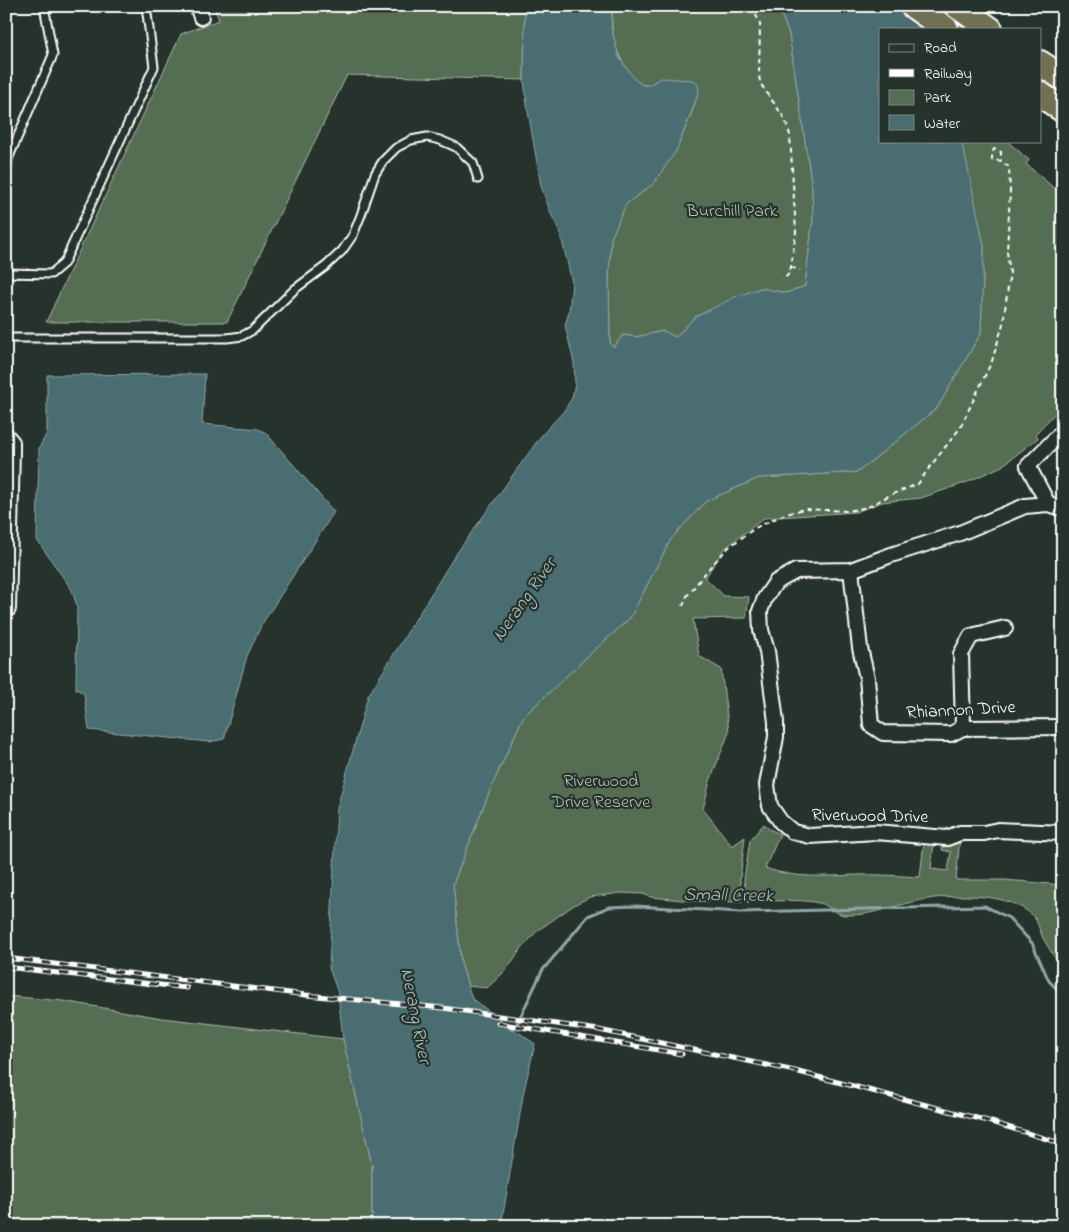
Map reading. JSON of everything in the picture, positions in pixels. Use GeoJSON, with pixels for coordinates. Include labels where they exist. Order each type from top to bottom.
{"type":"FeatureCollection","features":[{"type":"Feature","properties":{"kind":"highway"},"geometry":{"type":"LineString","coordinates":[[913,6],[945,28]]}},
{"type":"Feature","properties":{"kind":"highway"},"geometry":{"type":"LineString","coordinates":[[963,10],[989,28]]}},
{"type":"Feature","properties":{"kind":"highway"},"geometry":{"type":"LineString","coordinates":[[1042,64],[1063,78]]}},
{"type":"Feature","properties":{"kind":"highway"},"geometry":{"type":"LineString","coordinates":[[1042,95],[1063,110]]}},
{"type":"Feature","properties":{"kind":"street"},"geometry":{"type":"LineString","coordinates":[[1048,504],[1028,466],[1063,431]]}},
{"type":"Feature","properties":{"kind":"street"},"geometry":{"type":"LineString","coordinates":[[6,436],[12,442],[8,609]]}},
{"type":"Feature","properties":{"kind":"street","name":"Riverwood Drive"},"geometry":{"type":"LineString","coordinates":[[1063,508],[1048,504],[1025,506],[960,533],[851,570],[796,571],[776,582],[765,598],[760,611],[761,630],[766,650],[776,722],[776,737],[767,785],[770,806],[781,822],[793,832],[810,836],[876,832],[947,838],[960,833],[984,833],[998,830],[1063,834]]}},
{"type":"Feature","properties":{"kind":"street","name":"Rhiannon Drive"},"geometry":{"type":"LineString","coordinates":[[851,570],[871,725],[883,734],[951,734],[963,728],[1063,727]]}},
{"type":"Feature","properties":{"kind":"street"},"geometry":{"type":"LineString","coordinates":[[963,728],[961,654],[971,636],[1005,628]]}},
{"type":"Feature","properties":{"kind":"lane"},"geometry":{"type":"LineString","coordinates":[[6,178],[8,159],[53,55],[44,6]]}},
{"type":"Feature","properties":{"kind":"lane"},"geometry":{"type":"LineString","coordinates":[[6,273],[51,274],[64,264],[154,67],[146,6]]}},
{"type":"Feature","properties":{"kind":"lane"},"geometry":{"type":"LineString","coordinates":[[6,338],[227,338],[242,336],[253,330],[295,289],[326,266],[342,251],[362,215],[375,174],[383,161],[396,148],[411,140],[427,137],[440,140],[456,147],[473,163],[478,179]]}},
{"type":"Feature","properties":{"kind":"path"},"geometry":{"type":"LineString","coordinates":[[752,6],[760,24],[760,83],[785,119],[790,135],[796,232],[791,267],[788,275],[782,280]]}},
{"type":"Feature","properties":{"kind":"path"},"geometry":{"type":"LineString","coordinates":[[683,606],[687,596],[729,547],[754,528],[783,515],[804,509],[848,511],[868,507],[890,495],[918,484],[960,428],[992,361],[1003,324],[1008,296],[1010,273],[1007,252],[1010,191],[1009,167],[1001,161],[992,160],[994,149],[1001,152],[1001,161]]}},
{"type":"Feature","properties":{"kind":"path"},"geometry":{"type":"LineString","coordinates":[[791,267],[800,270]]}},
{"type":"Feature","properties":{"kind":"green space"},"geometry":{"type":"Polygon","coordinates":[[[214,6],[525,6],[524,80],[347,75],[227,322],[46,322],[181,34],[219,20],[214,6]]]}},
{"type":"Feature","properties":{"kind":"green space","name":"Burchill Park"},"geometry":{"type":"Polygon","coordinates":[[[612,6],[778,6],[789,34],[812,187],[813,218],[805,286],[786,293],[761,288],[695,317],[676,337],[663,331],[636,337],[623,335],[614,347],[610,344],[609,273],[611,238],[626,204],[653,184],[676,151],[699,91],[661,78],[646,85],[635,80],[624,64],[614,41],[612,6]]]}},
{"type":"Feature","properties":{"kind":"green space","name":"Riverwood Drive Reserve"},"geometry":{"type":"Polygon","coordinates":[[[961,142],[1008,142],[1029,160],[1026,164],[1063,196],[1063,405],[1036,433],[1038,438],[1002,466],[965,483],[921,498],[882,502],[856,512],[764,518],[724,549],[705,578],[724,596],[749,597],[746,618],[693,619],[699,656],[721,669],[729,732],[710,781],[703,809],[732,846],[745,837],[740,879],[742,902],[693,901],[621,893],[590,897],[574,905],[537,931],[506,970],[487,988],[468,986],[461,963],[453,884],[490,790],[523,717],[630,618],[671,539],[706,501],[759,478],[858,472],[937,408],[981,333],[984,246],[961,142]]]}},
{"type":"Feature","properties":{"kind":"green space"},"geometry":{"type":"Polygon","coordinates":[[[764,824],[769,829],[780,834],[765,868],[788,874],[920,877],[924,842],[934,842],[931,869],[948,871],[951,852],[942,850],[943,843],[960,838],[956,880],[1005,880],[1063,885],[1063,970],[1045,942],[1033,916],[1007,901],[976,896],[945,897],[855,915],[842,915],[823,904],[811,902],[793,900],[747,902],[744,880],[750,840],[764,824]]]}},
{"type":"Feature","properties":{"kind":"green space"},"geometry":{"type":"Polygon","coordinates":[[[6,996],[63,1001],[162,1018],[343,1039],[372,1165],[372,1218],[369,1226],[6,1226],[6,996]]]}},
{"type":"Feature","properties":{"kind":"water","name":"Nerang River"},"geometry":{"type":"Polygon","coordinates":[[[525,6],[612,6],[611,27],[619,57],[635,80],[643,85],[649,85],[661,78],[691,80],[697,83],[699,91],[676,151],[653,184],[626,204],[611,238],[609,273],[610,344],[614,347],[623,335],[636,337],[663,331],[676,337],[695,317],[735,297],[761,288],[786,293],[805,286],[813,218],[812,187],[789,34],[778,6],[910,6],[922,28],[879,28],[879,142],[961,142],[984,246],[981,333],[937,408],[858,472],[759,478],[706,501],[671,539],[630,618],[523,717],[490,790],[453,884],[461,963],[472,999],[535,1044],[524,1090],[501,1226],[369,1226],[372,1217],[372,1165],[343,1039],[338,993],[329,968],[337,808],[368,696],[454,557],[541,436],[564,411],[572,398],[575,384],[574,363],[565,325],[569,312],[572,282],[560,232],[541,186],[524,80],[525,6]]]}},
{"type":"Feature","properties":{"kind":"water"},"geometry":{"type":"Polygon","coordinates":[[[205,374],[202,424],[258,429],[266,433],[334,512],[262,624],[247,656],[224,739],[209,742],[89,730],[84,693],[76,689],[77,606],[72,590],[37,540],[39,448],[47,433],[47,375],[205,374]]]}},
{"type":"Feature","properties":{"kind":"waterway","name":"Small Creek"},"geometry":{"type":"LineString","coordinates":[[511,1029],[516,1026],[542,971],[588,916],[609,907],[635,906],[741,912],[985,906],[1009,918],[1032,943],[1049,981],[1063,995]]}},
{"type":"Feature","properties":{"kind":"railway"},"geometry":{"type":"LineString","coordinates":[[6,958],[306,995],[443,1008],[599,1030],[795,1071],[988,1121],[1063,1144]]}},
{"type":"Feature","properties":{"kind":"railway"},"geometry":{"type":"LineString","coordinates":[[6,967],[187,988]]}},
{"type":"Feature","properties":{"kind":"railway"},"geometry":{"type":"LineString","coordinates":[[498,1023],[682,1054]]}}]}
